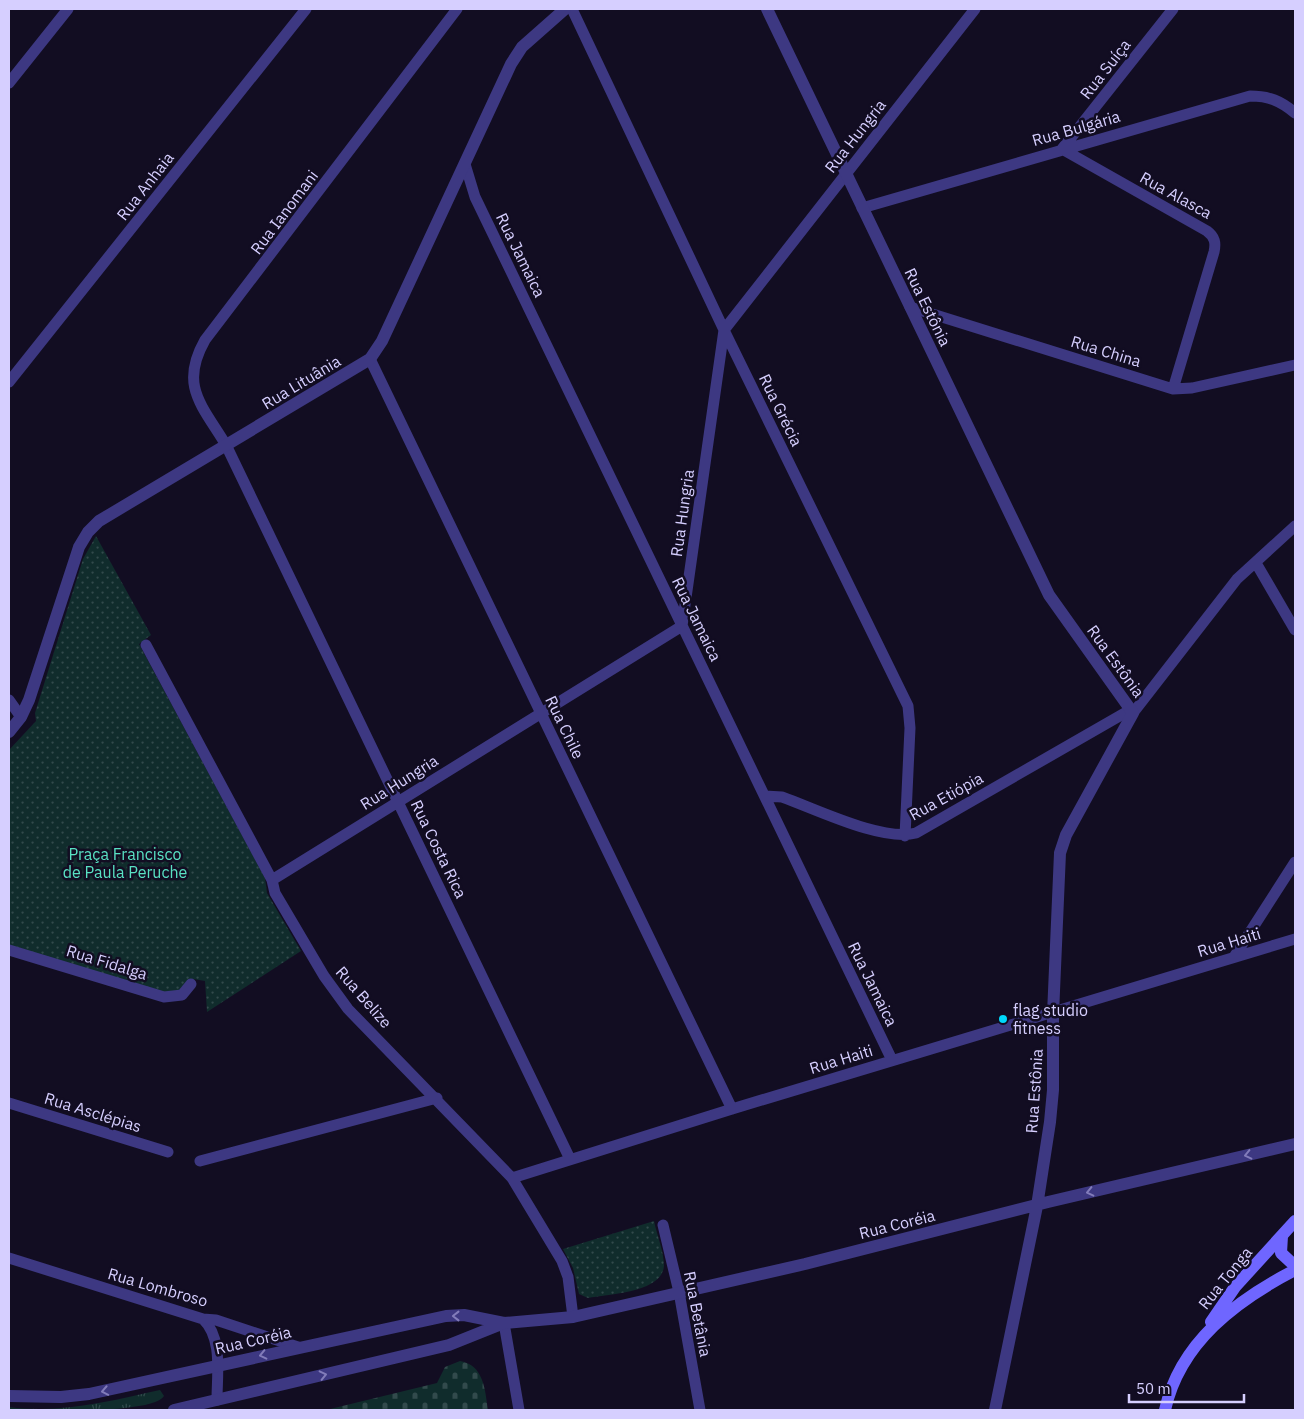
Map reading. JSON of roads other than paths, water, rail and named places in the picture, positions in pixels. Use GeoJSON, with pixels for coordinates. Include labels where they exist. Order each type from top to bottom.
{"type":"FeatureCollection","features":[{"type":"Feature","properties":{"kind":"main road","name":"Rua Tonga"},"geometry":{"type":"LineString","coordinates":[[1197,1342],[1235,1287],[1295,1221]]}},
{"type":"Feature","properties":{"kind":"main road"},"geometry":{"type":"LineString","coordinates":[[1282,1236],[1281,1253],[1295,1266]]}},
{"type":"Feature","properties":{"kind":"main road"},"geometry":{"type":"LineString","coordinates":[[1166,1410],[1178,1378],[1197,1342],[1240,1302],[1295,1270]]}},
{"type":"Feature","properties":{"kind":"street"},"geometry":{"type":"LineString","coordinates":[[9,82],[68,9]]}},
{"type":"Feature","properties":{"kind":"street","name":"Rua Anhaia"},"geometry":{"type":"LineString","coordinates":[[9,382],[306,9]]}},
{"type":"Feature","properties":{"kind":"street","name":"Rua Ianomani"},"geometry":{"type":"LineString","coordinates":[[226,445],[197,396],[193,384],[193,364],[198,352],[457,9]]}},
{"type":"Feature","properties":{"kind":"street","name":"Rua Lituânia"},"geometry":{"type":"LineString","coordinates":[[9,732],[21,717],[35,684],[79,547],[88,532],[99,521],[370,359],[382,341],[511,64],[522,48],[566,9]]}},
{"type":"Feature","properties":{"kind":"street","name":"Rua Grécia"},"geometry":{"type":"LineString","coordinates":[[572,9],[724,330],[908,706],[910,728],[905,836]]}},
{"type":"Feature","properties":{"kind":"street","name":"Rua Estônia"},"geometry":{"type":"LineString","coordinates":[[767,9],[1049,595],[1132,712],[1062,842],[1059,861],[1053,1014],[1052,1105],[1037,1206],[995,1410]]}},
{"type":"Feature","properties":{"kind":"street","name":"Rua Hungria"},"geometry":{"type":"LineString","coordinates":[[272,880],[682,626],[724,330],[975,9]]}},
{"type":"Feature","properties":{"kind":"street","name":"Rua Suíça"},"geometry":{"type":"LineString","coordinates":[[1062,149],[1172,9]]}},
{"type":"Feature","properties":{"kind":"street","name":"Rua Bulgária"},"geometry":{"type":"LineString","coordinates":[[862,208],[1250,96],[1266,96],[1277,100],[1295,113]]}},
{"type":"Feature","properties":{"kind":"street","name":"Rua Alasca"},"geometry":{"type":"LineString","coordinates":[[1062,149],[1207,231],[1215,242],[1214,252],[1173,389]]}},
{"type":"Feature","properties":{"kind":"street","name":"Rua Jamaica"},"geometry":{"type":"LineString","coordinates":[[465,164],[475,197],[892,1060]]}},
{"type":"Feature","properties":{"kind":"street","name":"Rua China"},"geometry":{"type":"LineString","coordinates":[[910,307],[1173,389],[1192,388],[1295,365]]}},
{"type":"Feature","properties":{"kind":"street","name":"Rua Chile"},"geometry":{"type":"LineString","coordinates":[[370,359],[540,715],[732,1109]]}},
{"type":"Feature","properties":{"kind":"street","name":"Rua Costa Rica"},"geometry":{"type":"LineString","coordinates":[[226,445],[570,1159]]}},
{"type":"Feature","properties":{"kind":"street","name":"Rua Etiópia"},"geometry":{"type":"LineString","coordinates":[[764,796],[782,797],[881,833],[905,836],[916,833],[1132,712],[1237,579],[1295,526]]}},
{"type":"Feature","properties":{"kind":"street"},"geometry":{"type":"LineString","coordinates":[[1256,563],[1295,630]]}},
{"type":"Feature","properties":{"kind":"street","name":"Rua Belize"},"geometry":{"type":"LineString","coordinates":[[146,645],[272,880],[275,893],[336,993],[512,1178],[562,1261],[568,1277],[573,1317]]}},
{"type":"Feature","properties":{"kind":"street"},"geometry":{"type":"LineString","coordinates":[[9,700],[21,717]]}},
{"type":"Feature","properties":{"kind":"street"},"geometry":{"type":"LineString","coordinates":[[1234,957],[1295,862]]}},
{"type":"Feature","properties":{"kind":"street","name":"Rua Haiti"},"geometry":{"type":"LineString","coordinates":[[512,1178],[892,1060],[1053,1014],[1295,939]]}},
{"type":"Feature","properties":{"kind":"street","name":"Rua Fidalga"},"geometry":{"type":"LineString","coordinates":[[9,950],[164,997],[170,998],[182,995],[190,984]]}},
{"type":"Feature","properties":{"kind":"street"},"geometry":{"type":"LineString","coordinates":[[200,1160],[437,1098]]}},
{"type":"Feature","properties":{"kind":"street","name":"Rua Asclépias"},"geometry":{"type":"LineString","coordinates":[[9,1103],[168,1152]]}},
{"type":"Feature","properties":{"kind":"street","name":"Rua Coréia"},"geometry":{"type":"LineString","coordinates":[[9,1396],[61,1397],[89,1394],[446,1316],[464,1315],[504,1323],[573,1317],[805,1264],[1295,1144]]}},
{"type":"Feature","properties":{"kind":"street","name":"Rua Betânia"},"geometry":{"type":"LineString","coordinates":[[663,1225],[678,1292],[700,1410]]}},
{"type":"Feature","properties":{"kind":"street","name":"Rua Lombroso"},"geometry":{"type":"LineString","coordinates":[[9,1258],[203,1319],[216,1320],[298,1347]]}},
{"type":"Feature","properties":{"kind":"street"},"geometry":{"type":"LineString","coordinates":[[203,1319],[213,1331],[216,1341],[217,1400]]}},
{"type":"Feature","properties":{"kind":"street"},"geometry":{"type":"LineString","coordinates":[[504,1323],[519,1410]]}},
{"type":"Feature","properties":{"kind":"street","name":"Rua Coréia"},"geometry":{"type":"LineString","coordinates":[[174,1410],[449,1345],[504,1323]]}},
{"type":"Feature","properties":{"kind":"place","name":"flag studio fitness"},"geometry":{"type":"Point","coordinates":[1003,1019]}},
{"type":"Feature","properties":{"kind":"park label","name":"Praça Francisco de Paula Peruche"},"geometry":{"type":"Point","coordinates":[125,863]}}]}
